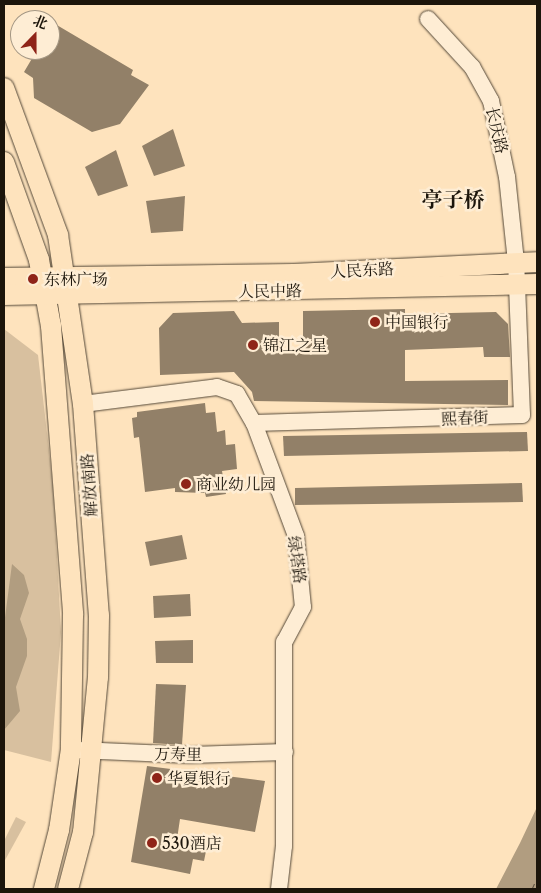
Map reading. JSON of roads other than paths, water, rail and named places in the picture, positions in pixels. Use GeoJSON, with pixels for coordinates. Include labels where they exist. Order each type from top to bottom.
{"type":"FeatureCollection","features":[{"type":"Feature","properties":{"kind":"main road","name":"解放南路"},"geometry":{"type":"LineString","coordinates":[[4,88],[58,235],[83,404],[100,615],[93,751],[83,832],[68,889]]}},
{"type":"Feature","properties":{"kind":"main road","name":"解放南路"},"geometry":{"type":"LineString","coordinates":[[4,162],[43,286],[51,326],[73,615],[71,749],[60,830],[44,889]]}},
{"type":"Feature","properties":{"kind":"main road","name":"人民东路"},"geometry":{"type":"LineString","coordinates":[[67,286],[537,262]]}},
{"type":"Feature","properties":{"kind":"main road","name":"人民中路"},"geometry":{"type":"LineString","coordinates":[[4,278],[43,286],[527,284]]}},
{"type":"Feature","properties":{"kind":"main road","name":"人民中路"},"geometry":{"type":"LineString","coordinates":[[4,296],[43,286]]}},
{"type":"Feature","properties":{"kind":"street","name":"长庆路"},"geometry":{"type":"LineString","coordinates":[[428,19],[472,67],[490,101],[507,177],[516,262]]}},
{"type":"Feature","properties":{"kind":"street","name":"熙春街"},"geometry":{"type":"LineString","coordinates":[[254,423],[522,415],[527,284],[516,262]]}},
{"type":"Feature","properties":{"kind":"street","name":"绿塔路"},"geometry":{"type":"LineString","coordinates":[[83,404],[217,387],[237,394],[254,423],[296,536],[303,606],[284,642],[285,752],[280,889]]}},
{"type":"Feature","properties":{"kind":"street","name":"万寿里"},"geometry":{"type":"LineString","coordinates":[[71,749],[191,755],[285,752]]}},
{"type":"Feature","properties":{"kind":"place","name":"东林广场"},"geometry":{"type":"Point","coordinates":[33,279]}},
{"type":"Feature","properties":{"kind":"place","name":"中国银行"},"geometry":{"type":"Point","coordinates":[375,322]}},
{"type":"Feature","properties":{"kind":"place","name":"锦江之星"},"geometry":{"type":"Point","coordinates":[253,345]}},
{"type":"Feature","properties":{"kind":"place","name":"商业幼儿园"},"geometry":{"type":"Point","coordinates":[186,484]}},
{"type":"Feature","properties":{"kind":"place","name":"华夏银行"},"geometry":{"type":"Point","coordinates":[157,778]}},
{"type":"Feature","properties":{"kind":"place","name":"530酒店"},"geometry":{"type":"Point","coordinates":[152,843]}},
{"type":"Feature","properties":{"kind":"district","name":"亭子桥"},"geometry":{"type":"Point","coordinates":[453,200]}}]}
